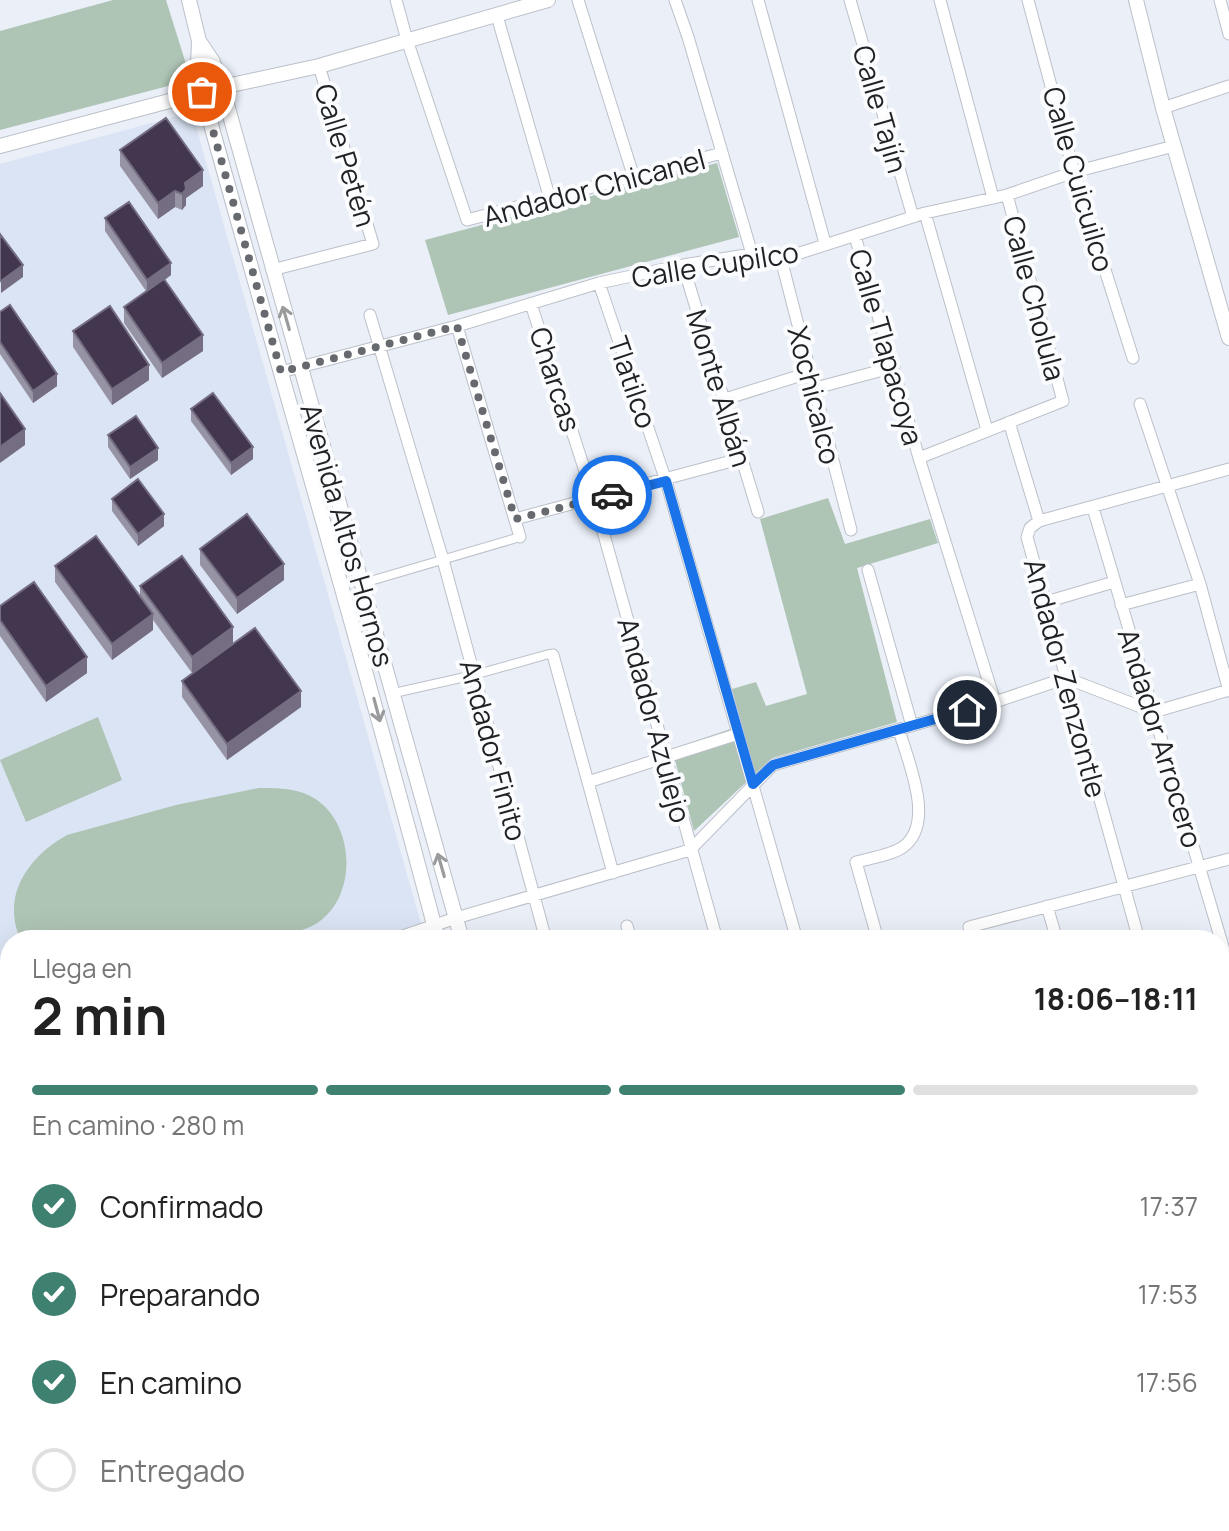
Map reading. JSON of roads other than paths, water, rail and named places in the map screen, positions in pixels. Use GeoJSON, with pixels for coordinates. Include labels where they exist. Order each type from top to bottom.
{"type":"FeatureCollection","features":[{"type":"Feature","properties":{"kind":"street","name":"Avenida Altos Hornos"},"geometry":{"type":"LineString","coordinates":[[189,0],[199,41],[198,65],[202,92],[374,699],[435,930]]}},
{"type":"Feature","properties":{"kind":"street"},"geometry":{"type":"LineString","coordinates":[[396,0],[407,40]]}},
{"type":"Feature","properties":{"kind":"street"},"geometry":{"type":"LineString","coordinates":[[0,146],[202,92],[319,66],[548,0]]}},
{"type":"Feature","properties":{"kind":"street"},"geometry":{"type":"LineString","coordinates":[[578,0],[634,178]]}},
{"type":"Feature","properties":{"kind":"street"},"geometry":{"type":"LineString","coordinates":[[675,0],[752,254]]}},
{"type":"Feature","properties":{"kind":"street","name":"Calle Tlapacoya"},"geometry":{"type":"LineString","coordinates":[[758,0],[825,243]]}},
{"type":"Feature","properties":{"kind":"street","name":"Calle Tajín"},"geometry":{"type":"LineString","coordinates":[[850,0],[913,217]]}},
{"type":"Feature","properties":{"kind":"street","name":"Calle Cholula"},"geometry":{"type":"LineString","coordinates":[[940,0],[993,198]]}},
{"type":"Feature","properties":{"kind":"street","name":"Calle Cuicuilco"},"geometry":{"type":"LineString","coordinates":[[1028,0],[1074,172],[1133,358]]}},
{"type":"Feature","properties":{"kind":"street"},"geometry":{"type":"LineString","coordinates":[[1136,0],[1163,108],[1229,338]]}},
{"type":"Feature","properties":{"kind":"street"},"geometry":{"type":"LineString","coordinates":[[1220,0],[1229,34]]}},
{"type":"Feature","properties":{"kind":"street"},"geometry":{"type":"LineString","coordinates":[[497,16],[550,199]]}},
{"type":"Feature","properties":{"kind":"street","name":"Andador Chicanel"},"geometry":{"type":"LineString","coordinates":[[407,40],[467,220],[722,153]]}},
{"type":"Feature","properties":{"kind":"street","name":"Avenida Altos Hornos"},"geometry":{"type":"LineString","coordinates":[[199,41],[213,62],[222,87],[459,930]]}},
{"type":"Feature","properties":{"kind":"street","name":"Calle Petén"},"geometry":{"type":"LineString","coordinates":[[272,270],[373,244],[319,66]]}},
{"type":"Feature","properties":{"kind":"street"},"geometry":{"type":"LineString","coordinates":[[1163,108],[1229,86]]}},
{"type":"Feature","properties":{"kind":"street","name":"Calle Cupilco"},"geometry":{"type":"LineString","coordinates":[[281,372],[457,326],[599,283],[752,254],[781,259],[925,213],[1007,195],[1074,172],[1174,146]]}},
{"type":"Feature","properties":{"kind":"street","name":"Calle Cholula"},"geometry":{"type":"LineString","coordinates":[[1007,195],[1063,401],[1009,422]]}},
{"type":"Feature","properties":{"kind":"street"},"geometry":{"type":"LineString","coordinates":[[925,213],[987,430]]}},
{"type":"Feature","properties":{"kind":"street","name":"Calle Tlapacoya"},"geometry":{"type":"LineString","coordinates":[[855,236],[919,458],[995,702]]}},
{"type":"Feature","properties":{"kind":"street","name":"Xochicalco"},"geometry":{"type":"LineString","coordinates":[[781,259],[812,389],[851,530]]}},
{"type":"Feature","properties":{"kind":"street","name":"Monte Albán"},"geometry":{"type":"LineString","coordinates":[[683,265],[758,512]]}},
{"type":"Feature","properties":{"kind":"street","name":"Tlatilco"},"geometry":{"type":"LineString","coordinates":[[599,283],[666,481],[794,930]]}},
{"type":"Feature","properties":{"kind":"street","name":"Charcas"},"geometry":{"type":"LineString","coordinates":[[531,304],[594,499]]}},
{"type":"Feature","properties":{"kind":"street","name":"Andador Finito"},"geometry":{"type":"LineString","coordinates":[[370,315],[443,560],[543,930]]}},
{"type":"Feature","properties":{"kind":"street"},"geometry":{"type":"LineString","coordinates":[[360,584],[520,537],[457,326]]}},
{"type":"Feature","properties":{"kind":"street"},"geometry":{"type":"LineString","coordinates":[[812,389],[894,367]]}},
{"type":"Feature","properties":{"kind":"street"},"geometry":{"type":"LineString","coordinates":[[722,400],[808,373]]}},
{"type":"Feature","properties":{"kind":"street"},"geometry":{"type":"LineString","coordinates":[[440,930],[456,918],[690,850],[773,765],[995,702],[1066,678],[1154,712],[1229,690],[1200,584],[1140,404]]}},
{"type":"Feature","properties":{"kind":"street"},"geometry":{"type":"LineString","coordinates":[[919,458],[1009,422]]}},
{"type":"Feature","properties":{"kind":"street","name":"Andador Zenzontle"},"geometry":{"type":"LineString","coordinates":[[1009,422],[1039,521],[1030,528],[1027,537],[1136,930]]}},
{"type":"Feature","properties":{"kind":"street"},"geometry":{"type":"LineString","coordinates":[[515,519],[743,458]]}},
{"type":"Feature","properties":{"kind":"street"},"geometry":{"type":"LineString","coordinates":[[1039,521],[1229,469]]}},
{"type":"Feature","properties":{"kind":"street","name":"Andador Azulejo"},"geometry":{"type":"LineString","coordinates":[[594,499],[714,930]]}},
{"type":"Feature","properties":{"kind":"street","name":"Andador Arrocero"},"geometry":{"type":"LineString","coordinates":[[1093,508],[1218,930]]}},
{"type":"Feature","properties":{"kind":"street"},"geometry":{"type":"LineString","coordinates":[[868,570],[912,726]]}},
{"type":"Feature","properties":{"kind":"street"},"geometry":{"type":"LineString","coordinates":[[1046,602],[1114,582]]}},
{"type":"Feature","properties":{"kind":"street"},"geometry":{"type":"LineString","coordinates":[[1121,605],[1200,584]]}},
{"type":"Feature","properties":{"kind":"street"},"geometry":{"type":"LineString","coordinates":[[394,693],[553,655],[613,873]]}},
{"type":"Feature","properties":{"kind":"street"},"geometry":{"type":"LineString","coordinates":[[875,930],[856,862],[902,848],[916,833],[921,811],[899,730]]}},
{"type":"Feature","properties":{"kind":"street"},"geometry":{"type":"LineString","coordinates":[[588,782],[738,734]]}},
{"type":"Feature","properties":{"kind":"street"},"geometry":{"type":"LineString","coordinates":[[969,927],[1229,859]]}},
{"type":"Feature","properties":{"kind":"street"},"geometry":{"type":"LineString","coordinates":[[1047,906],[1054,930]]}},
{"type":"Feature","properties":{"kind":"street"},"geometry":{"type":"LineString","coordinates":[[627,926],[628,930]]}}]}
